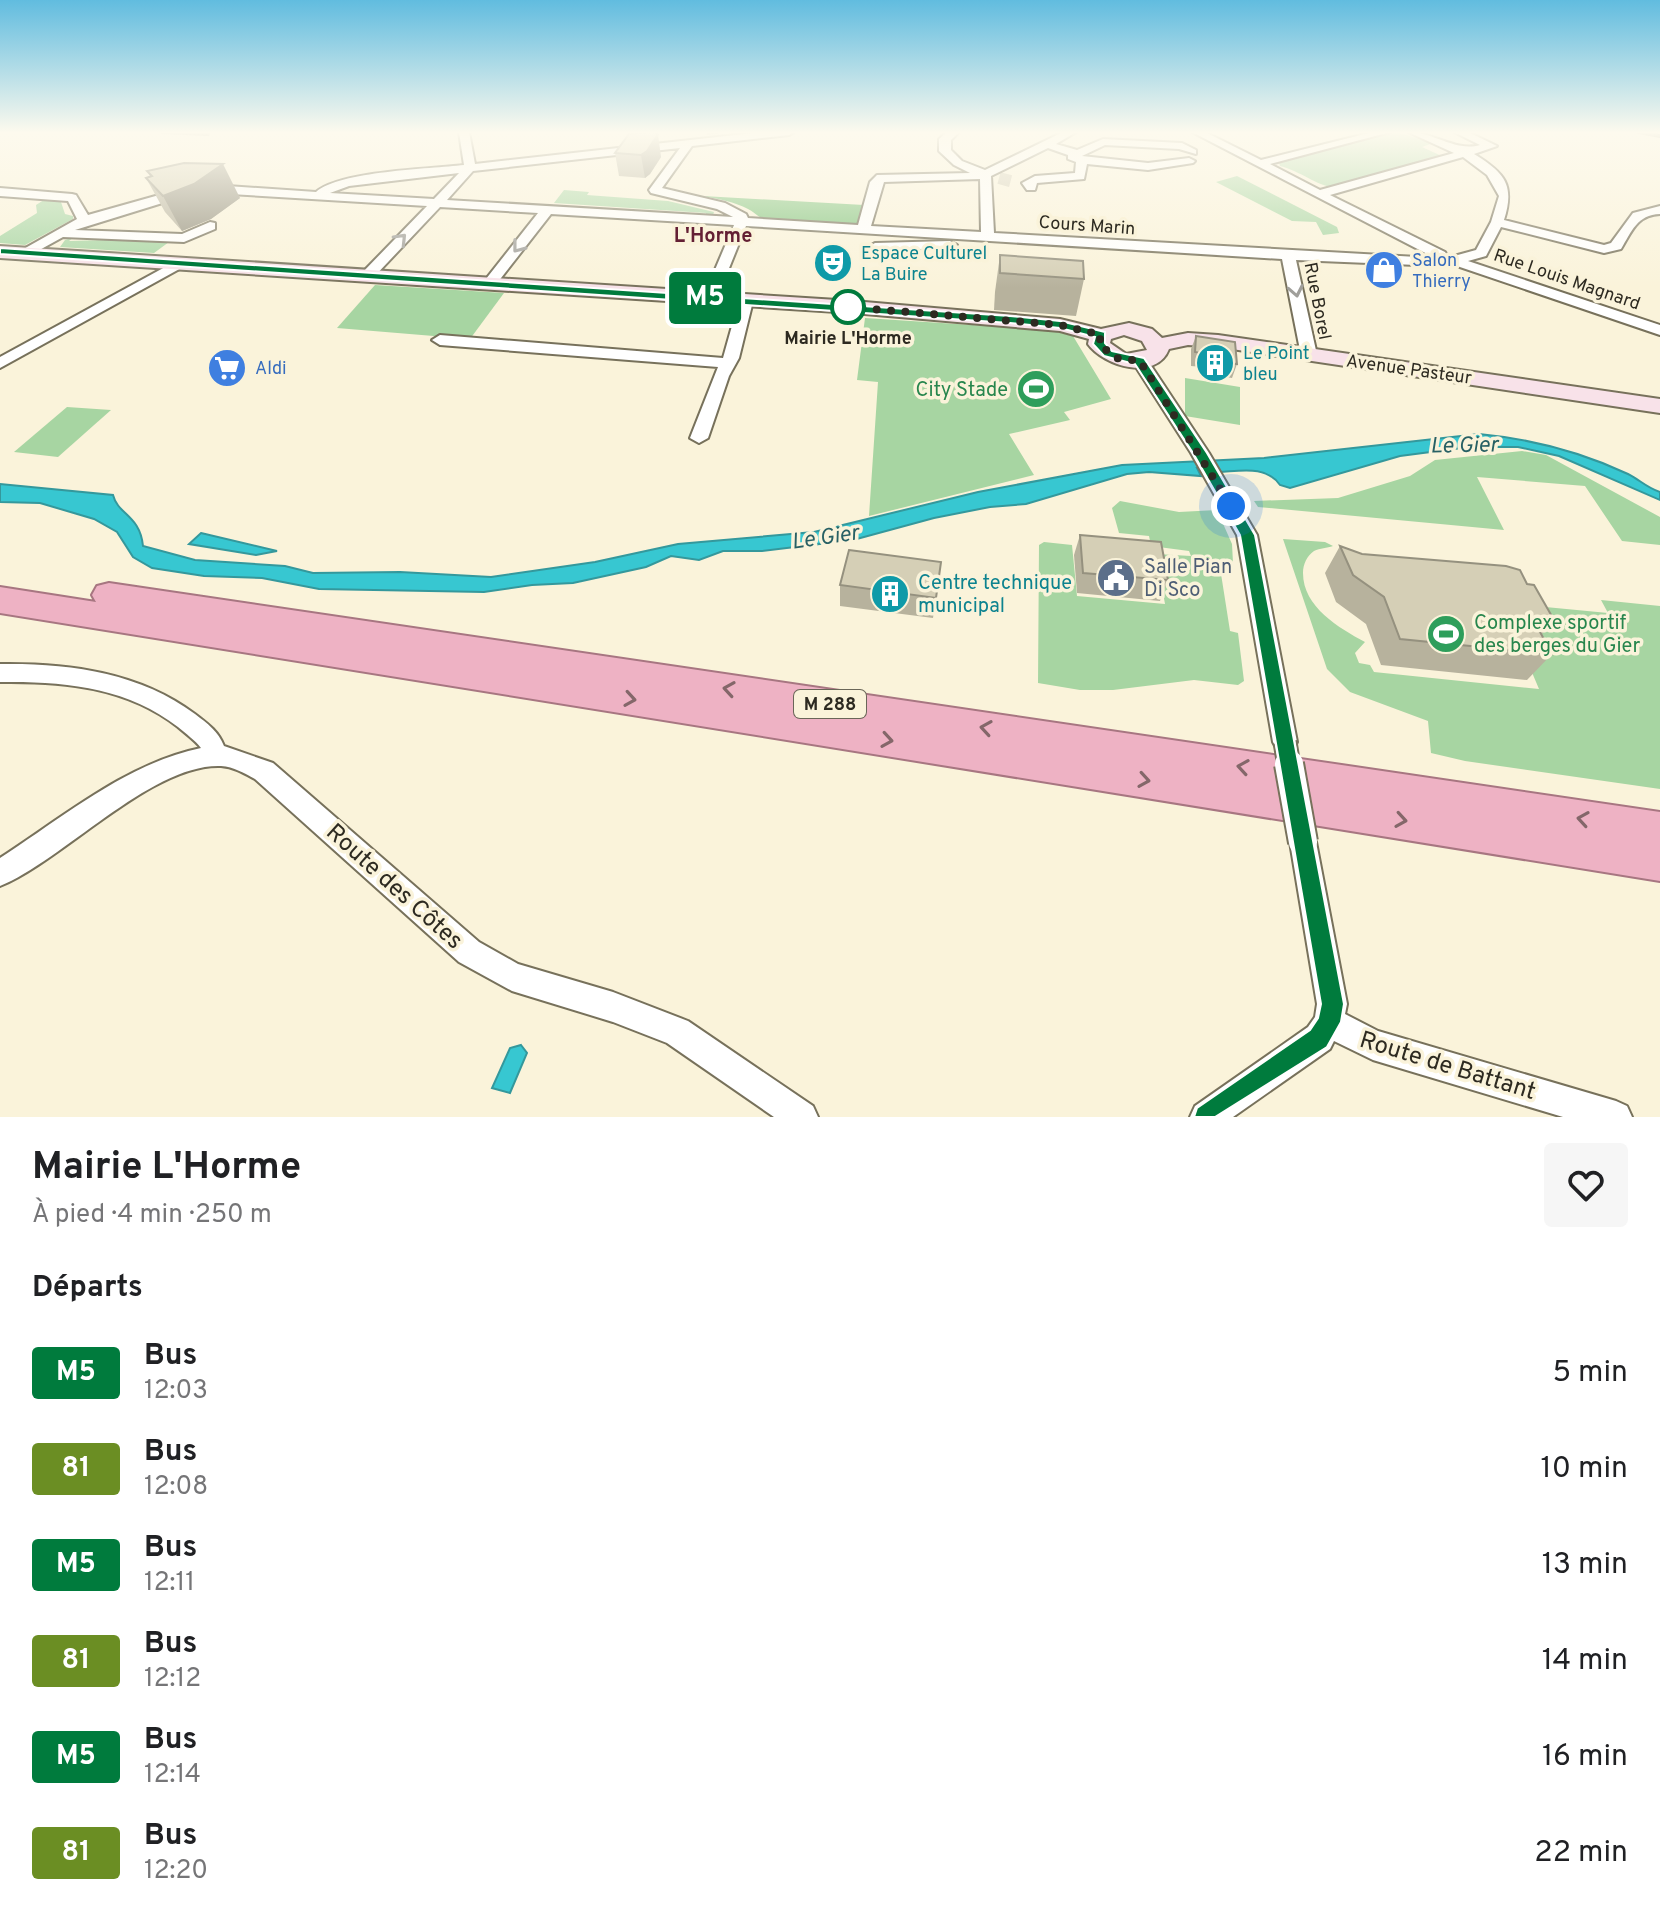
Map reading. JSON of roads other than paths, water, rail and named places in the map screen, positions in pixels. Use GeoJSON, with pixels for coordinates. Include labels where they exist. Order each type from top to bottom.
{"type":"FeatureCollection","features":[{"type":"Feature","properties":{"kind":"highway","name":"M 288"},"geometry":{"type":"LineString","coordinates":[[0,578],[1660,831]]}},
{"type":"Feature","properties":{"kind":"highway","name":"M 288"},"geometry":{"type":"LineString","coordinates":[[0,600],[1660,861]]}},
{"type":"Feature","properties":{"kind":"main road"},"geometry":{"type":"LineString","coordinates":[[0,252],[710,298],[1060,325],[1101,335],[1115,329],[1132,330],[1148,336],[1157,345],[1156,354],[1140,361],[1108,354],[1099,344],[1101,335]]}},
{"type":"Feature","properties":{"kind":"main road","name":"Avenue Pasteur"},"geometry":{"type":"LineString","coordinates":[[1157,345],[1180,340],[1203,340],[1660,406]]}},
{"type":"Feature","properties":{"kind":"street"},"geometry":{"type":"LineString","coordinates":[[319,195],[329,187],[340,184]]}},
{"type":"Feature","properties":{"kind":"street"},"geometry":{"type":"LineString","coordinates":[[366,277],[454,184]]}},
{"type":"Feature","properties":{"kind":"street"},"geometry":{"type":"LineString","coordinates":[[659,184],[655,190],[721,206],[740,215],[742,221],[710,298]]}},
{"type":"Feature","properties":{"kind":"street"},"geometry":{"type":"LineString","coordinates":[[864,228],[875,184]]}},
{"type":"Feature","properties":{"kind":"street"},"geometry":{"type":"LineString","coordinates":[[987,237],[988,184]]}},
{"type":"Feature","properties":{"kind":"street"},"geometry":{"type":"LineString","coordinates":[[1304,184],[1440,259]]}},
{"type":"Feature","properties":{"kind":"street"},"geometry":{"type":"LineString","coordinates":[[1322,193],[1354,184]]}},
{"type":"Feature","properties":{"kind":"street"},"geometry":{"type":"LineString","coordinates":[[1460,261],[1481,253],[1504,205],[1501,184]]}},
{"type":"Feature","properties":{"kind":"street","name":"Cours Marin"},"geometry":{"type":"LineString","coordinates":[[25,254],[84,220],[204,189],[1417,264],[1440,259]]}},
{"type":"Feature","properties":{"kind":"street"},"geometry":{"type":"LineString","coordinates":[[0,192],[72,198],[84,220]]}},
{"type":"Feature","properties":{"kind":"street"},"geometry":{"type":"LineString","coordinates":[[489,284],[548,209]]}},
{"type":"Feature","properties":{"kind":"street"},"geometry":{"type":"LineString","coordinates":[[1497,222],[1604,249],[1616,246],[1641,212],[1660,210]]}},
{"type":"Feature","properties":{"kind":"street"},"geometry":{"type":"LineString","coordinates":[[150,262],[184,238],[210,226]]}},
{"type":"Feature","properties":{"kind":"street"},"geometry":{"type":"LineString","coordinates":[[59,233],[184,238]]}},
{"type":"Feature","properties":{"kind":"street"},"geometry":{"type":"LineString","coordinates":[[875,247],[958,244],[967,241],[969,235]]}},
{"type":"Feature","properties":{"kind":"street","name":"Rue Borel"},"geometry":{"type":"LineString","coordinates":[[1288,255],[1309,355]]}},
{"type":"Feature","properties":{"kind":"street","name":"Rue Louis Magnard"},"geometry":{"type":"LineString","coordinates":[[1440,259],[1460,261],[1660,330]]}},
{"type":"Feature","properties":{"kind":"street"},"geometry":{"type":"LineString","coordinates":[[0,363],[178,264]]}},
{"type":"Feature","properties":{"kind":"street"},"geometry":{"type":"LineString","coordinates":[[699,438],[728,363],[746,301]]}},
{"type":"Feature","properties":{"kind":"street"},"geometry":{"type":"LineString","coordinates":[[440,340],[728,363]]}},
{"type":"Feature","properties":{"kind":"street"},"geometry":{"type":"LineString","coordinates":[[1140,361],[1200,453],[1247,535],[1332,1004],[1329,1022],[1319,1038],[1206,1117]]}},
{"type":"Feature","properties":{"kind":"street"},"geometry":{"type":"LineString","coordinates":[[0,673],[57,673],[155,699],[175,710],[208,737],[213,748],[211,756]]}},
{"type":"Feature","properties":{"kind":"street","name":"Route des Côtes"},"geometry":{"type":"LineString","coordinates":[[0,873],[143,781],[171,768],[211,756],[231,757],[264,771],[489,966],[512,977],[613,1007],[677,1032],[802,1117]]}},
{"type":"Feature","properties":{"kind":"street","name":"Route de Battant"},"geometry":{"type":"LineString","coordinates":[[1329,1022],[1373,1045],[1616,1117]]}},
{"type":"Feature","properties":{"kind":"water","name":"Le Gier"},"geometry":{"type":"Polygon","coordinates":[[[1479,434],[1537,443],[1592,459],[1660,492],[1660,500],[1559,456],[1518,447],[1469,447],[1400,456],[1290,488],[1260,472],[1219,472],[1216,468],[1197,468],[1201,476],[1149,472],[1127,474],[1026,504],[990,507],[934,518],[853,540],[762,551],[723,551],[699,560],[671,556],[646,567],[573,583],[484,592],[319,589],[262,578],[204,576],[152,568],[133,557],[117,532],[94,519],[40,503],[0,502],[0,484],[113,495],[119,507],[138,528],[143,546],[195,560],[285,566],[313,573],[400,572],[491,577],[595,562],[678,544],[814,532],[978,492],[1122,465],[1264,458],[1479,434]]]}},
{"type":"Feature","properties":{"kind":"water"},"geometry":{"type":"Polygon","coordinates":[[[201,533],[277,551],[256,555],[189,544],[201,533]]]}},
{"type":"Feature","properties":{"kind":"water"},"geometry":{"type":"Polygon","coordinates":[[[521,1045],[527,1053],[510,1093],[492,1088],[510,1048],[521,1045]]]}},
{"type":"Feature","properties":{"kind":"place","name":"Espace Culturel La Buire"},"geometry":{"type":"Point","coordinates":[833,263]}},
{"type":"Feature","properties":{"kind":"place","name":"Salon Thierry"},"geometry":{"type":"Point","coordinates":[1384,270]}},
{"type":"Feature","properties":{"kind":"place","name":"Mairie L'Horme"},"geometry":{"type":"Point","coordinates":[848,307]}},
{"type":"Feature","properties":{"kind":"place","name":"Le Point bleu"},"geometry":{"type":"Point","coordinates":[1215,363]}},
{"type":"Feature","properties":{"kind":"place","name":"Aldi"},"geometry":{"type":"Point","coordinates":[227,368]}},
{"type":"Feature","properties":{"kind":"place","name":"City Stade"},"geometry":{"type":"Point","coordinates":[1036,389]}},
{"type":"Feature","properties":{"kind":"place","name":"Salle Pian Di Sco"},"geometry":{"type":"Point","coordinates":[1116,578]}},
{"type":"Feature","properties":{"kind":"place","name":"Centre technique municipal"},"geometry":{"type":"Point","coordinates":[890,594]}},
{"type":"Feature","properties":{"kind":"place","name":"Complexe sportif des berges du Gier"},"geometry":{"type":"Point","coordinates":[1446,634]}},
{"type":"Feature","properties":{"kind":"district","name":"L'Horme"},"geometry":{"type":"Point","coordinates":[713,235]}}]}
